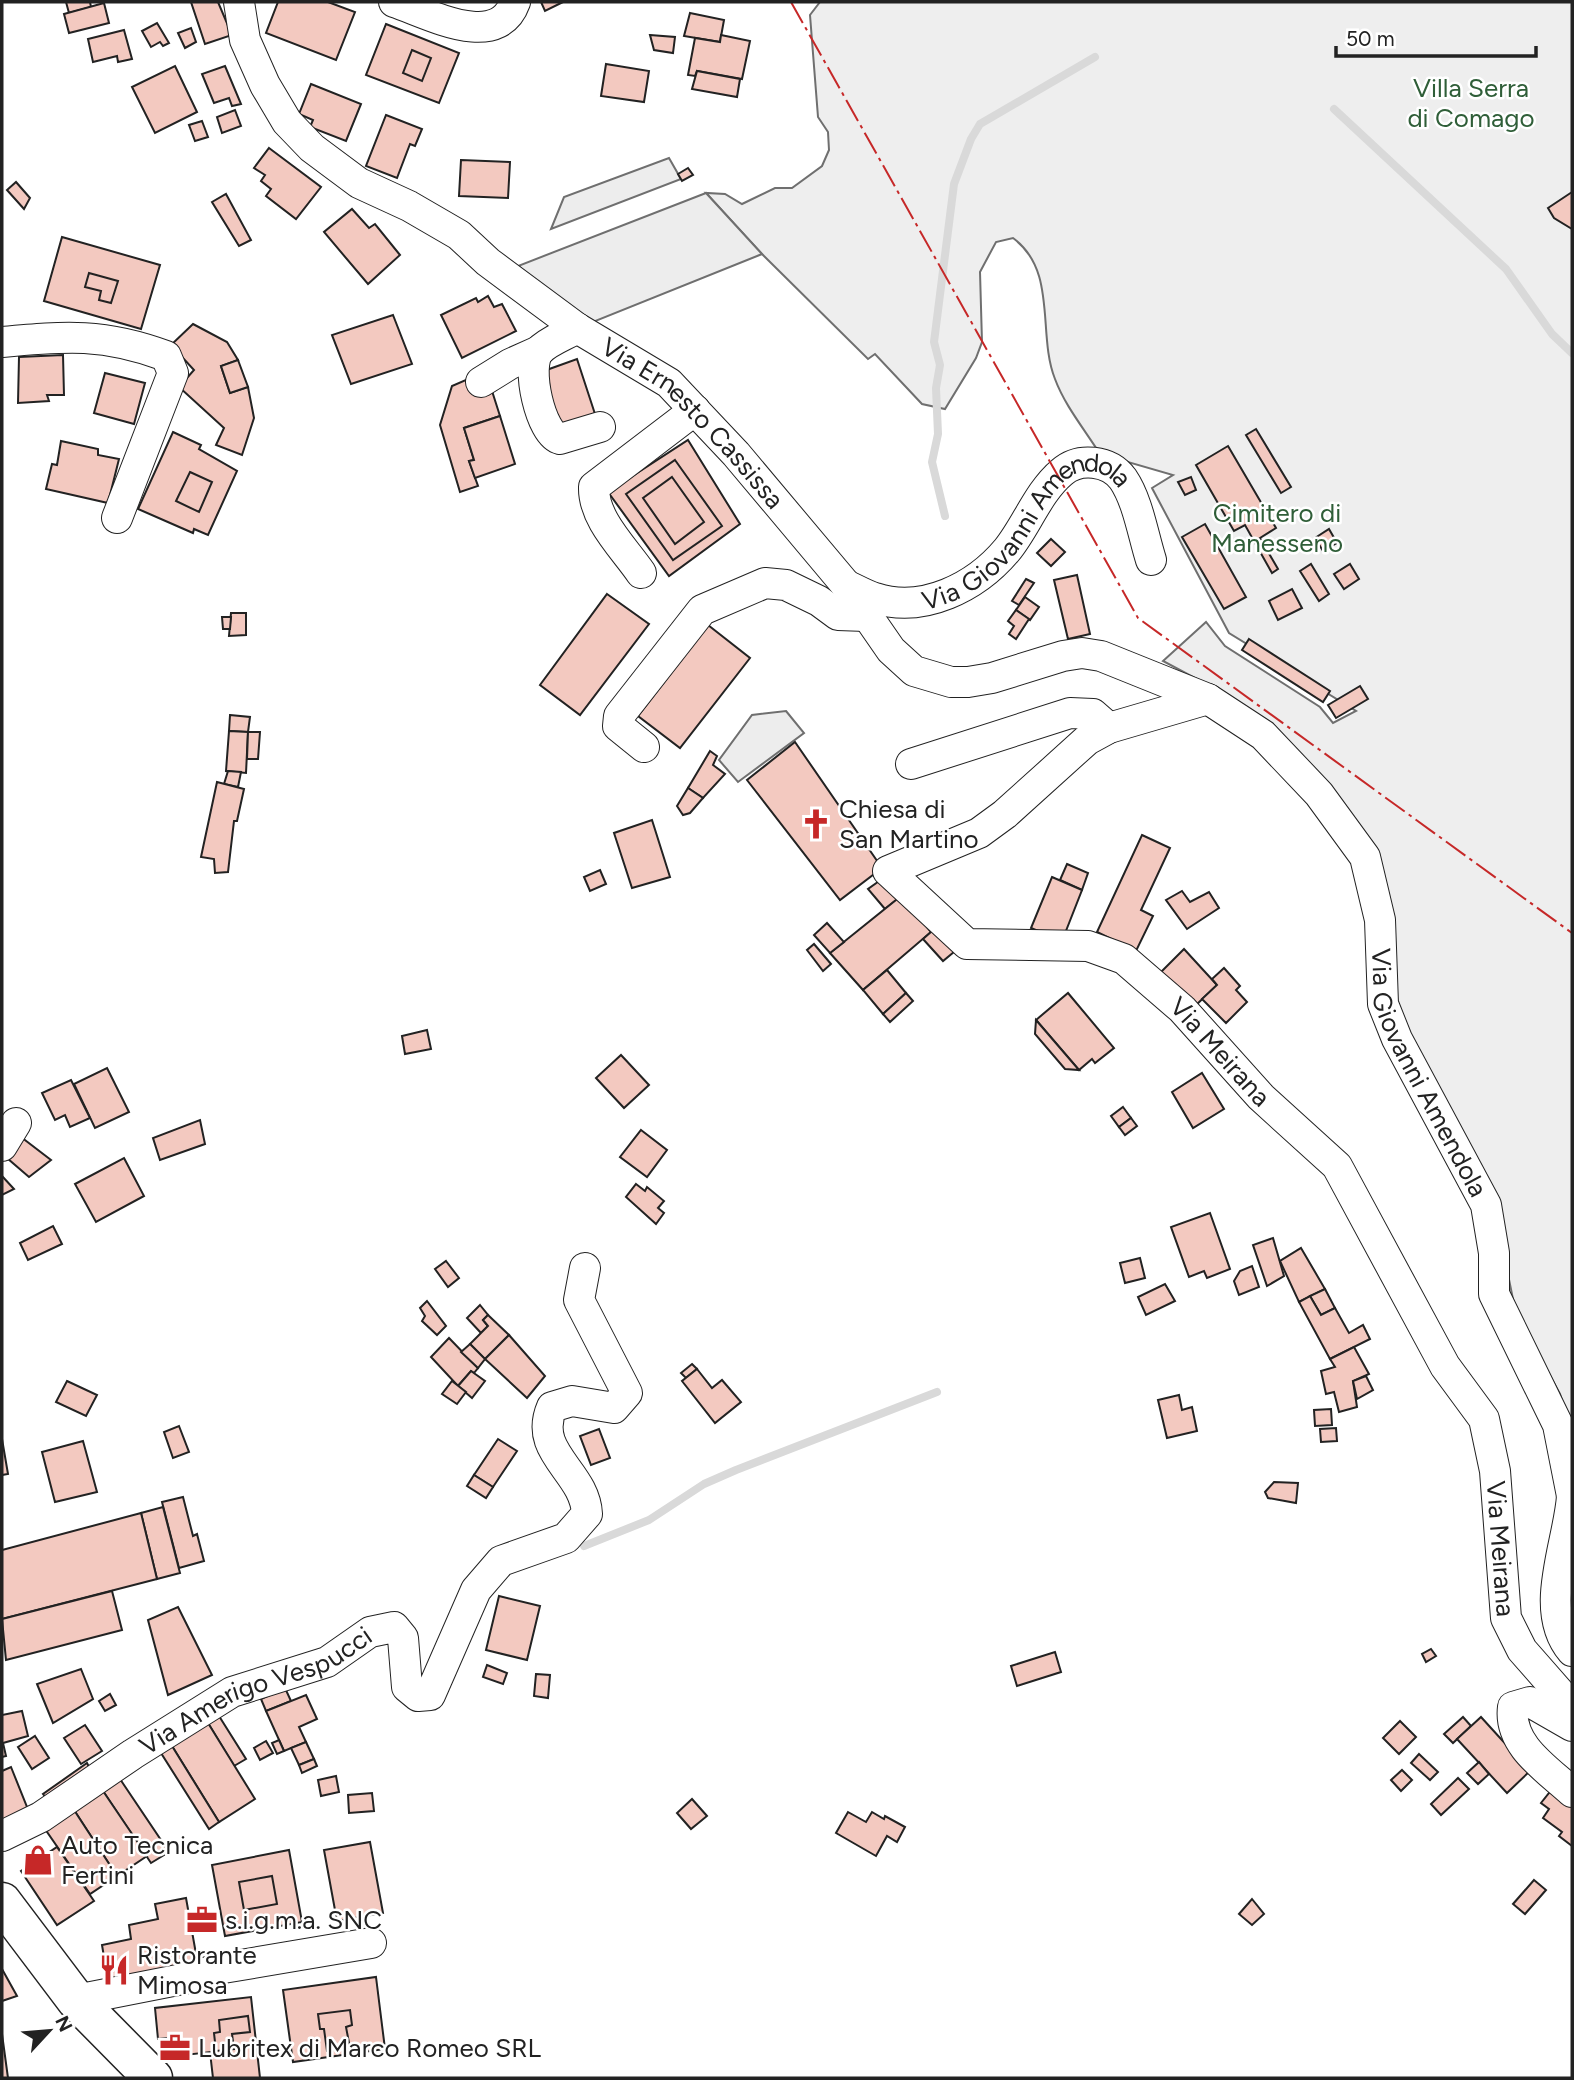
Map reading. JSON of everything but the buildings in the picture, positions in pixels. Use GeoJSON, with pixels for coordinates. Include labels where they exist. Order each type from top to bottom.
{"type":"FeatureCollection","features":[{"type":"Feature","properties":{"kind":"main road"},"geometry":{"type":"LineString","coordinates":[[2,1902],[76,2000],[153,2078]]}},
{"type":"Feature","properties":{"kind":"street","name":"Via Ernesto Cassissa"},"geometry":{"type":"LineString","coordinates":[[239,2],[245,40],[265,85],[287,122],[312,148],[359,183],[409,206],[459,235],[488,262],[578,328],[669,383],[846,585],[866,616],[914,671],[951,682],[992,678],[1082,653],[1101,656],[1208,699]]}},
{"type":"Feature","properties":{"kind":"street"},"geometry":{"type":"LineString","coordinates":[[394,2],[474,29],[498,24],[507,16],[515,2]]}},
{"type":"Feature","properties":{"kind":"street"},"geometry":{"type":"LineString","coordinates":[[481,382],[578,328]]}},
{"type":"Feature","properties":{"kind":"street"},"geometry":{"type":"LineString","coordinates":[[2,342],[71,336],[128,342],[166,356],[173,373],[117,518]]}},
{"type":"Feature","properties":{"kind":"street"},"geometry":{"type":"LineString","coordinates":[[539,351],[532,369],[548,431],[560,439],[600,427]]}},
{"type":"Feature","properties":{"kind":"street"},"geometry":{"type":"LineString","coordinates":[[641,573],[600,516],[594,501],[594,487],[695,410]]}},
{"type":"Feature","properties":{"kind":"street","name":"Via Giovanni Amendola"},"geometry":{"type":"LineString","coordinates":[[846,585],[874,598],[893,602],[947,596],[974,582],[1006,551],[1061,472],[1086,462],[1100,463],[1122,479],[1151,559]]}},
{"type":"Feature","properties":{"kind":"street"},"geometry":{"type":"LineString","coordinates":[[644,747],[618,726],[619,716],[702,610],[765,583],[786,585],[819,601],[838,615],[866,616]]}},
{"type":"Feature","properties":{"kind":"street","name":"Via Giovanni Amendola"},"geometry":{"type":"LineString","coordinates":[[1208,699],[1263,735],[1319,794],[1365,857],[1380,920],[1383,1004],[1397,1039],[1486,1205],[1494,1253],[1494,1294],[1558,1425],[1572,1496],[1570,1524],[1553,1597],[1565,1642],[1572,1651]]}},
{"type":"Feature","properties":{"kind":"street","name":"Via Meirana"},"geometry":{"type":"LineString","coordinates":[[1208,699],[1109,728],[1087,740],[1005,814],[979,833],[888,871],[967,944],[1088,946],[1124,959],[1182,1009],[1261,1097],[1337,1166],[1445,1366],[1483,1419],[1495,1471],[1506,1618],[1522,1650],[1572,1707]]}},
{"type":"Feature","properties":{"kind":"street"},"geometry":{"type":"LineString","coordinates":[[911,764],[1070,713],[1093,714],[1109,728]]}},
{"type":"Feature","properties":{"kind":"street","name":"Via Amerigo Vespucci"},"geometry":{"type":"LineString","coordinates":[[2,1836],[41,1817],[133,1754],[232,1692],[327,1662],[370,1632],[394,1627],[403,1638],[407,1687],[418,1696],[430,1695],[476,1590],[501,1561],[566,1538],[587,1514],[586,1499],[547,1438],[545,1422],[552,1407],[572,1401],[614,1408],[627,1393],[579,1300],[586,1268]]}},
{"type":"Feature","properties":{"kind":"street"},"geometry":{"type":"LineString","coordinates":[[1572,1726],[1530,1702],[1513,1707],[1511,1723],[1526,1751],[1572,1792]]}},
{"type":"Feature","properties":{"kind":"street"},"geometry":{"type":"LineString","coordinates":[[76,2000],[193,1978],[217,1969],[371,1943]]}},
{"type":"Feature","properties":{"kind":"green space"},"geometry":{"type":"Polygon","coordinates":[[[820,2],[1572,2],[1572,1433],[1560,1394],[1516,1314],[1499,1230],[1393,1035],[1384,878],[1227,695],[1163,661],[1206,622],[1225,646],[1320,707],[1333,723],[1356,711],[1229,633],[1152,488],[1173,475],[1100,454],[1064,399],[1050,361],[1044,304],[1036,268],[1027,252],[1013,238],[996,242],[980,272],[982,342],[976,358],[945,409],[922,404],[875,354],[868,359],[762,254],[706,193],[725,194],[742,204],[775,188],[792,188],[822,166],[829,150],[828,132],[818,117],[810,15],[820,2]]]}},
{"type":"Feature","properties":{"kind":"shaded area"},"geometry":{"type":"Polygon","coordinates":[[[669,158],[681,179],[551,229],[564,197],[669,158]]]}},
{"type":"Feature","properties":{"kind":"shaded area"},"geometry":{"type":"Polygon","coordinates":[[[706,193],[762,254],[593,322],[554,299],[518,266],[706,193]]]}},
{"type":"Feature","properties":{"kind":"shaded area"},"geometry":{"type":"Polygon","coordinates":[[[786,711],[804,733],[738,782],[719,760],[752,715],[786,711]]]}},
{"type":"Feature","properties":{"kind":"waterway"},"geometry":{"type":"LineString","coordinates":[[945,516],[932,462],[938,434],[936,388],[940,365],[934,342],[954,184],[971,139],[980,124],[1095,57]]}},
{"type":"Feature","properties":{"kind":"waterway"},"geometry":{"type":"LineString","coordinates":[[1334,109],[1506,269],[1552,334],[1572,353]]}},
{"type":"Feature","properties":{"kind":"waterway"},"geometry":{"type":"LineString","coordinates":[[584,1546],[649,1520],[704,1484],[736,1470],[937,1392]]}},
{"type":"Feature","properties":{"kind":"power"},"geometry":{"type":"LineString","coordinates":[[791,2],[1138,618],[1572,933]]}},
{"type":"Feature","properties":{"kind":"place","name":"Chiesa di San Martino"},"geometry":{"type":"Point","coordinates":[816,824]}},
{"type":"Feature","properties":{"kind":"place","name":"Auto Tecnica Fertini"},"geometry":{"type":"Point","coordinates":[38,1860]}},
{"type":"Feature","properties":{"kind":"place","name":"s.i.g.m.a. SNC"},"geometry":{"type":"Point","coordinates":[202,1920]}},
{"type":"Feature","properties":{"kind":"place","name":"Ristorante Mimosa"},"geometry":{"type":"Point","coordinates":[114,1970]}},
{"type":"Feature","properties":{"kind":"place","name":"Lubritex di Marco Romeo SRL"},"geometry":{"type":"Point","coordinates":[175,2048]}},
{"type":"Feature","properties":{"kind":"park label","name":"Villa Serra di Comago"},"geometry":{"type":"Point","coordinates":[1471,103]}},
{"type":"Feature","properties":{"kind":"park label","name":"Cimitero di Manesseno"},"geometry":{"type":"Point","coordinates":[1277,528]}}]}
